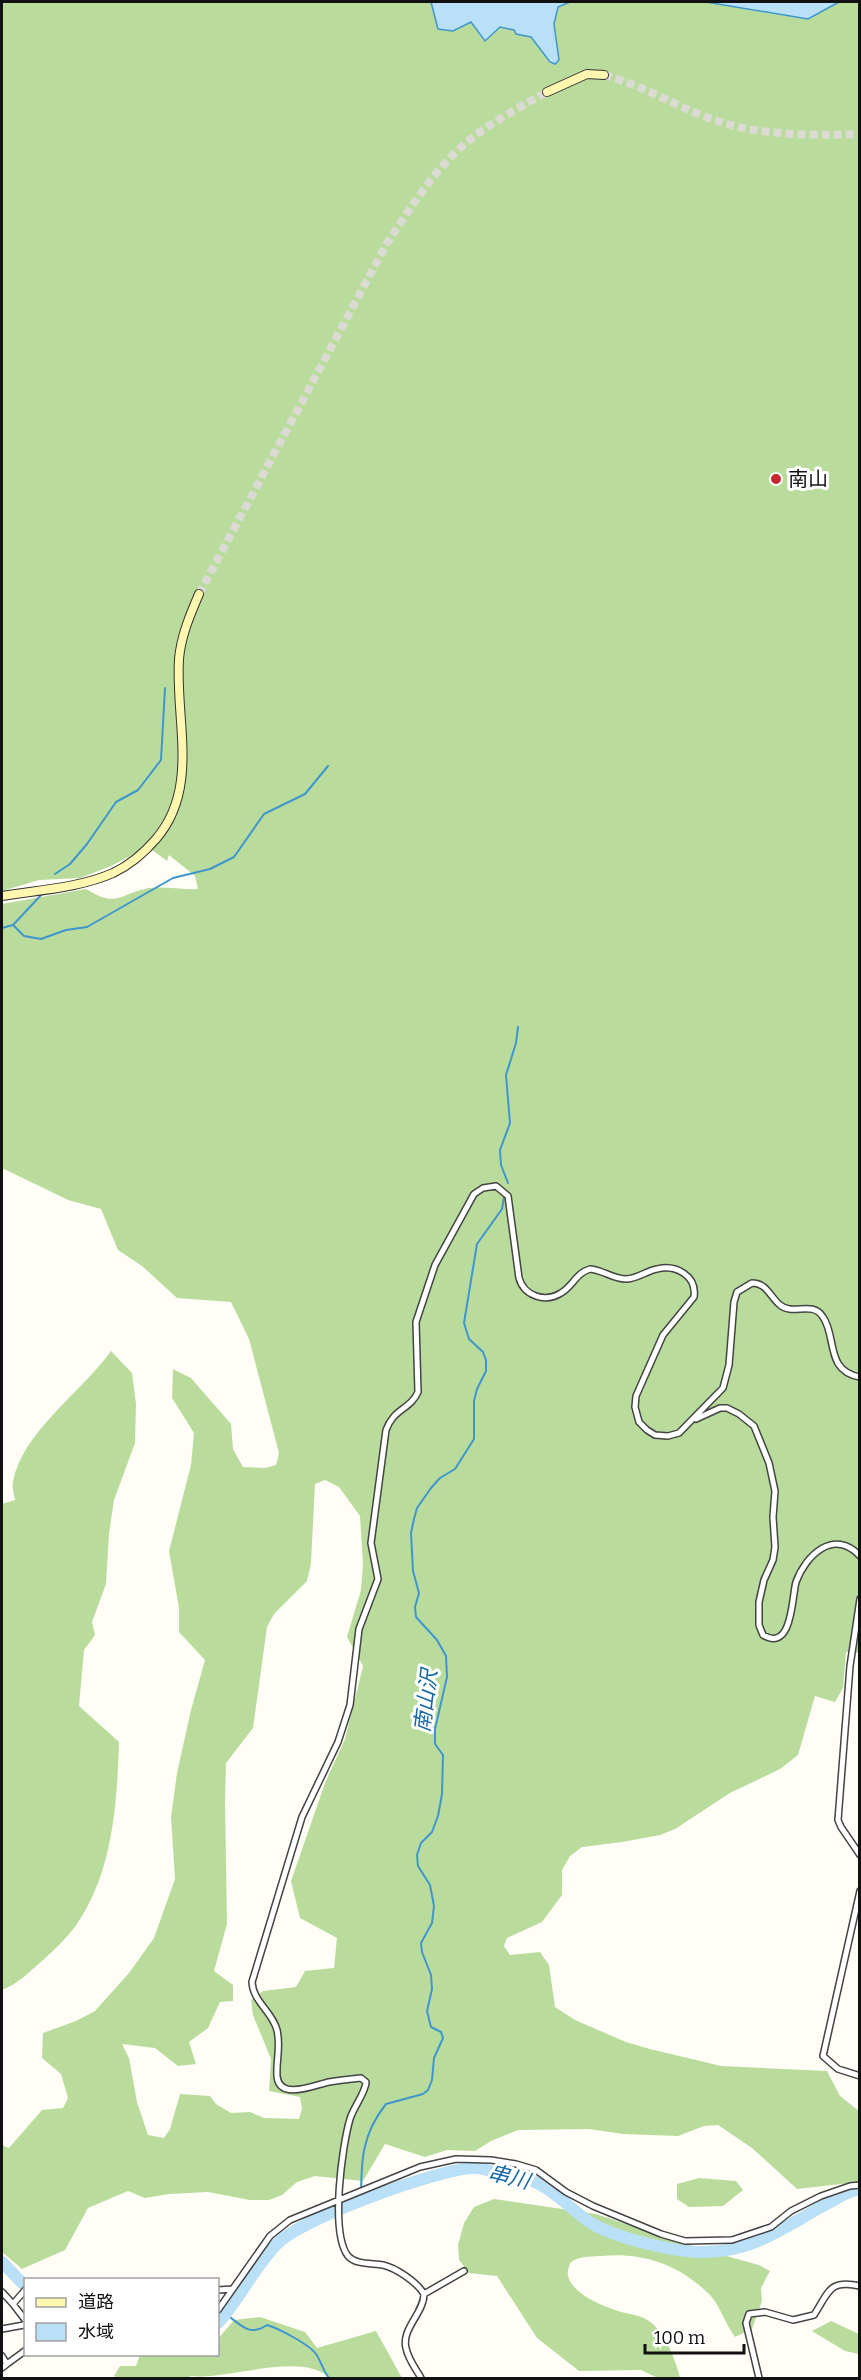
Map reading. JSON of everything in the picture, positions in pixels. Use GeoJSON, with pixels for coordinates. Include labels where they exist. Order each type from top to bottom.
{"type":"FeatureCollection","features":[{"type":"Feature","properties":{"kind":"street"},"geometry":{"type":"LineString","coordinates":[[547,92],[587,74],[604,75]]}},
{"type":"Feature","properties":{"kind":"street"},"geometry":{"type":"LineString","coordinates":[[2,896],[77,883],[112,873],[140,857],[160,834],[171,816],[182,781],[178,677],[183,635],[200,594]]}},
{"type":"Feature","properties":{"kind":"street"},"geometry":{"type":"LineString","coordinates":[[421,2379],[405,2344],[408,2333],[422,2307],[424,2294],[419,2287],[393,2269],[352,2259],[344,2247],[340,2222],[340,2176],[349,2120],[355,2103],[365,2089],[366,2082],[361,2078],[349,2079],[289,2090],[281,2086],[277,2079],[280,2047],[276,2025],[269,2012],[255,1996],[252,1982],[302,1817],[338,1742],[350,1705],[360,1629],[378,1579],[371,1543],[388,1424],[392,1416],[415,1399],[418,1392],[415,1330],[435,1265],[474,1194],[488,1186],[499,1188],[508,1196],[519,1278],[521,1285],[530,1295],[542,1297],[561,1294],[579,1274],[590,1269],[627,1279],[656,1269],[669,1268],[691,1279],[695,1288],[694,1298],[670,1326],[657,1346],[635,1402],[639,1422],[655,1435],[668,1436],[679,1433],[716,1397],[725,1384],[729,1365],[734,1302],[737,1292],[752,1282],[765,1287],[782,1306],[788,1309],[809,1308],[819,1312],[827,1325],[834,1357],[850,1374],[860,1377]]}},
{"type":"Feature","properties":{"kind":"street"},"geometry":{"type":"LineString","coordinates":[[692,1422],[720,1408],[732,1410],[754,1426],[769,1463],[775,1491],[773,1518],[775,1547],[759,1602],[759,1625],[763,1635],[771,1639],[776,1638],[788,1626],[797,1580],[818,1550],[826,1545],[838,1545],[860,1556]]}},
{"type":"Feature","properties":{"kind":"street"},"geometry":{"type":"LineString","coordinates":[[860,1599],[850,1666],[838,1820],[860,1855]]}},
{"type":"Feature","properties":{"kind":"street"},"geometry":{"type":"LineString","coordinates":[[860,1892],[824,2056],[838,2069],[860,2076]]}},
{"type":"Feature","properties":{"kind":"street"},"geometry":{"type":"LineString","coordinates":[[219,2308],[264,2244],[278,2229],[295,2218],[339,2202],[420,2167],[456,2159],[491,2160],[536,2170],[566,2192],[593,2206],[661,2234],[685,2241],[732,2240],[771,2227],[790,2211],[821,2196],[850,2186],[860,2186]]}},
{"type":"Feature","properties":{"kind":"street"},"geometry":{"type":"LineString","coordinates":[[424,2294],[464,2271]]}},
{"type":"Feature","properties":{"kind":"street"},"geometry":{"type":"LineString","coordinates":[[759,2379],[746,2323],[749,2314],[765,2312],[793,2320],[814,2315],[830,2289],[837,2284],[860,2286]]}},
{"type":"Feature","properties":{"kind":"street"},"geometry":{"type":"LineString","coordinates":[[219,2290],[232,2289]]}},
{"type":"Feature","properties":{"kind":"street"},"geometry":{"type":"LineString","coordinates":[[14,2302],[24,2291]]}},
{"type":"Feature","properties":{"kind":"street"},"geometry":{"type":"LineString","coordinates":[[2,2292],[14,2302],[24,2319]]}},
{"type":"Feature","properties":{"kind":"street"},"geometry":{"type":"LineString","coordinates":[[2,2329],[24,2325]]}},
{"type":"Feature","properties":{"kind":"street"},"geometry":{"type":"LineString","coordinates":[[2,2356],[4,2366],[24,2351]]}},
{"type":"Feature","properties":{"kind":"green space"},"geometry":{"type":"Polygon","coordinates":[[[2,2],[431,2],[438,29],[453,31],[471,22],[515,30],[516,34],[531,37],[550,62],[559,60],[554,24],[558,7],[570,2],[706,2],[808,19],[839,2],[859,2],[859,1653],[846,1652],[843,1688],[835,1702],[815,1696],[798,1755],[780,1769],[730,1793],[675,1829],[660,1835],[582,1847],[570,1856],[562,1870],[562,1895],[542,1922],[507,1938],[504,1946],[510,1955],[540,1952],[549,1965],[555,2007],[575,2020],[626,2042],[721,2066],[827,2071],[840,2096],[859,2111],[859,2182],[797,2189],[752,2148],[718,2125],[704,2126],[678,2136],[623,2134],[589,2129],[518,2130],[491,2141],[475,2151],[447,2150],[425,2157],[385,2144],[363,2181],[315,2176],[297,2182],[282,2195],[269,2200],[250,2200],[208,2192],[145,2198],[128,2191],[88,2208],[65,2250],[22,2269],[2,2252],[2,2145],[9,2148],[42,2110],[63,2108],[68,2098],[61,2074],[42,2058],[43,2033],[76,2021],[95,2011],[129,1973],[154,1938],[175,1879],[171,1817],[177,1773],[205,1660],[179,1632],[179,1608],[169,1551],[191,1465],[194,1433],[172,1398],[173,1369],[191,1378],[231,1424],[233,1449],[243,1467],[265,1468],[276,1465],[279,1453],[249,1339],[231,1302],[177,1298],[142,1266],[118,1250],[101,1209],[68,1200],[2,1168],[2,904],[86,889],[112,899],[149,888],[198,889],[195,876],[169,855],[167,861],[148,847],[111,866],[80,878],[39,880],[2,891],[2,2]],[[325,1480],[315,1484],[311,1563],[307,1581],[274,1614],[267,1627],[253,1728],[226,1763],[227,1924],[214,1971],[233,1985],[233,2001],[220,2002],[208,2028],[189,2042],[196,2064],[178,2066],[155,2048],[122,2044],[129,2058],[137,2102],[148,2135],[164,2138],[170,2129],[180,2094],[210,2096],[216,2104],[231,2113],[250,2112],[264,2118],[299,2119],[302,2109],[300,2097],[269,2091],[271,2059],[253,2015],[251,2000],[263,1991],[296,1987],[305,1971],[334,1968],[337,1938],[300,1918],[291,1881],[325,1783],[345,1739],[363,1666],[347,1637],[361,1590],[363,1564],[360,1516],[339,1487],[325,1480]]]}},
{"type":"Feature","properties":{"kind":"green space"},"geometry":{"type":"Polygon","coordinates":[[[111,1351],[132,1373],[136,1404],[135,1443],[114,1500],[106,1584],[92,1622],[95,1635],[84,1650],[79,1706],[119,1742],[117,1789],[111,1836],[98,1882],[77,1924],[42,1961],[18,1981],[2,1990],[2,1504],[15,1500],[13,1482],[18,1464],[28,1446],[54,1413],[111,1351]]]}},
{"type":"Feature","properties":{"kind":"green space"},"geometry":{"type":"Polygon","coordinates":[[[699,2178],[736,2181],[743,2190],[723,2206],[689,2207],[677,2199],[677,2184],[699,2178]]]}},
{"type":"Feature","properties":{"kind":"green space"},"geometry":{"type":"Polygon","coordinates":[[[494,2199],[596,2214],[708,2251],[759,2265],[770,2271],[761,2288],[762,2301],[752,2329],[735,2337],[709,2294],[685,2275],[659,2262],[616,2255],[580,2258],[570,2263],[568,2271],[568,2276],[575,2288],[587,2298],[602,2305],[650,2321],[663,2336],[680,2378],[658,2378],[641,2370],[579,2371],[537,2338],[497,2276],[469,2273],[459,2260],[458,2245],[464,2223],[474,2207],[494,2199]]]}},
{"type":"Feature","properties":{"kind":"green space"},"geometry":{"type":"Polygon","coordinates":[[[260,2317],[305,2332],[317,2348],[376,2331],[402,2378],[330,2378],[317,2370],[301,2367],[264,2368],[187,2378],[118,2378],[114,2376],[120,2366],[136,2366],[140,2356],[219,2356],[219,2338],[234,2320],[260,2317]]]}},
{"type":"Feature","properties":{"kind":"green space"},"geometry":{"type":"Polygon","coordinates":[[[831,2321],[859,2334],[859,2354],[845,2351],[812,2331],[831,2321]]]}},
{"type":"Feature","properties":{"kind":"water"},"geometry":{"type":"Polygon","coordinates":[[[431,2],[570,2],[558,7],[554,24],[559,60],[555,64],[550,62],[531,37],[516,34],[514,30],[500,27],[485,41],[471,22],[453,31],[438,29],[431,2]]]}},
{"type":"Feature","properties":{"kind":"water"},"geometry":{"type":"Polygon","coordinates":[[[706,2],[839,2],[808,19],[706,2]]]}},
{"type":"Feature","properties":{"kind":"waterway"},"geometry":{"type":"LineString","coordinates":[[55,874],[70,864],[87,844],[116,802],[138,790],[161,760],[165,688]]}},
{"type":"Feature","properties":{"kind":"waterway"},"geometry":{"type":"LineString","coordinates":[[13,925],[24,936],[41,939],[66,930],[87,927],[173,878],[210,869],[234,857],[264,814],[305,794],[328,766]]}},
{"type":"Feature","properties":{"kind":"waterway"},"geometry":{"type":"LineString","coordinates":[[2,928],[13,925],[43,893]]}},
{"type":"Feature","properties":{"kind":"waterway","name":"南山沢"},"geometry":{"type":"LineString","coordinates":[[508,1183],[501,1165],[500,1150],[510,1123],[506,1075],[516,1043],[518,1027]]}},
{"type":"Feature","properties":{"kind":"waterway","name":"南山沢"},"geometry":{"type":"LineString","coordinates":[[361,2202],[362,2162],[372,2127],[386,2104],[423,2094],[428,2090],[432,2080],[434,2058],[443,2038],[441,2032],[431,2027],[427,2011],[432,1989],[431,1975],[421,1943],[432,1923],[434,1906],[430,1885],[418,1866],[417,1855],[421,1843],[432,1832],[442,1794],[443,1755],[435,1744],[435,1729],[447,1677],[446,1656],[437,1640],[416,1617],[415,1607],[419,1593],[413,1571],[411,1533],[417,1508],[440,1478],[455,1469],[474,1439],[474,1401],[486,1371],[486,1360],[483,1352],[469,1339],[464,1323],[477,1244],[502,1209],[504,1197]]}},
{"type":"Feature","properties":{"kind":"waterway","name":"串川"},"geometry":{"type":"LineString","coordinates":[[219,2322],[269,2252],[292,2233],[371,2197],[454,2171],[481,2168],[530,2180],[551,2191],[588,2221],[611,2233],[659,2246],[702,2252],[720,2251],[751,2244],[841,2196],[860,2189]]}},
{"type":"Feature","properties":{"kind":"waterway","name":"串川"},"geometry":{"type":"LineString","coordinates":[[2,2262],[24,2285]]}},
{"type":"Feature","properties":{"kind":"waterway"},"geometry":{"type":"LineString","coordinates":[[226,2314],[250,2330],[267,2325],[301,2342],[313,2350],[329,2378]]}},
{"type":"Feature","properties":{"kind":"tunnel"},"geometry":{"type":"LineString","coordinates":[[604,75],[711,119],[742,128],[793,134],[860,134]]}},
{"type":"Feature","properties":{"kind":"tunnel"},"geometry":{"type":"LineString","coordinates":[[199,594],[387,243],[412,206],[430,181],[461,147],[492,124],[547,92]]}},
{"type":"Feature","properties":{"kind":"place","name":"南山"},"geometry":{"type":"Point","coordinates":[776,479]}}]}
